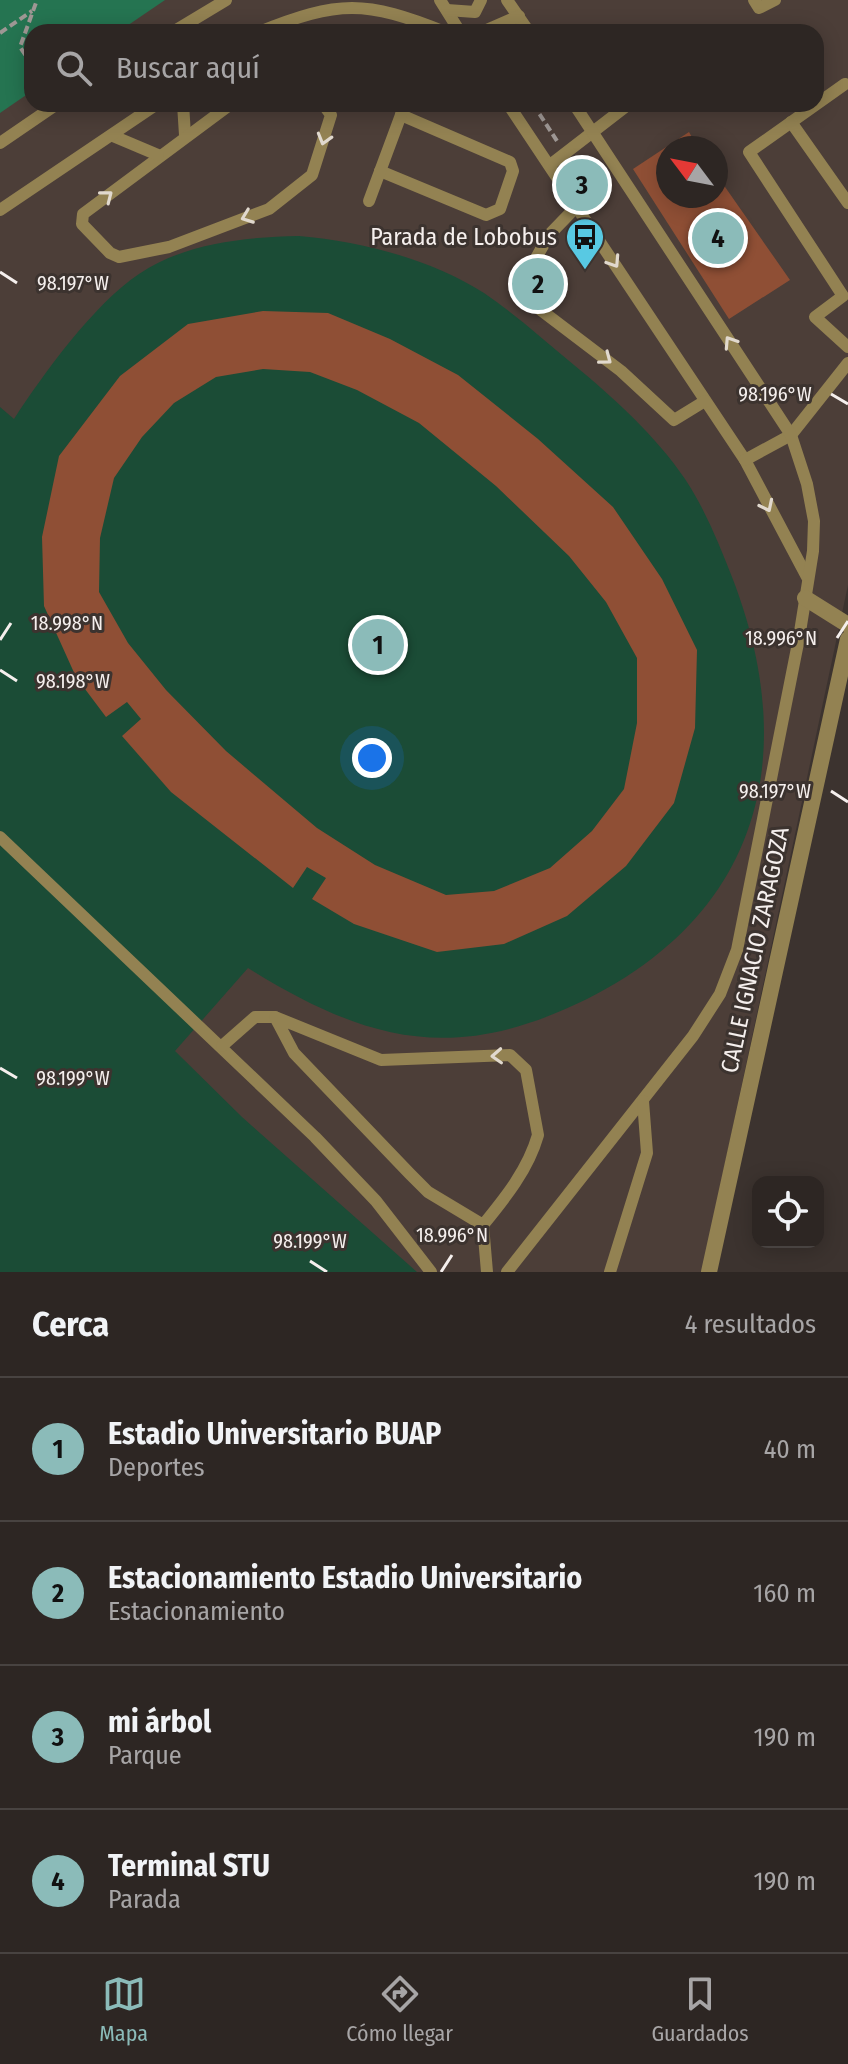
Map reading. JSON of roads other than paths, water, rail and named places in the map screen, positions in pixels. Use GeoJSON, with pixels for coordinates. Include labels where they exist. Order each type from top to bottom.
{"type":"FeatureCollection","features":[{"type":"Feature","properties":{"kind":"street"},"geometry":{"type":"LineString","coordinates":[[805,598],[848,625]]}},
{"type":"Feature","properties":{"kind":"street","name":"CALLE IGNACIO ZARAGOZA"},"geometry":{"type":"LineString","coordinates":[[709,1272],[848,639]]}},
{"type":"Feature","properties":{"kind":"lane"},"geometry":{"type":"LineString","coordinates":[[186,24],[226,0]]}},
{"type":"Feature","properties":{"kind":"lane"},"geometry":{"type":"LineString","coordinates":[[443,5],[475,12],[481,0]]}},
{"type":"Feature","properties":{"kind":"lane"},"geometry":{"type":"LineString","coordinates":[[507,0],[524,24]]}},
{"type":"Feature","properties":{"kind":"lane"},"geometry":{"type":"LineString","coordinates":[[754,0],[759,8],[775,0]]}},
{"type":"Feature","properties":{"kind":"lane"},"geometry":{"type":"LineString","coordinates":[[275,24],[295,14],[353,1],[396,7],[429,24]]}},
{"type":"Feature","properties":{"kind":"lane"},"geometry":{"type":"LineString","coordinates":[[443,5],[455,24]]}},
{"type":"Feature","properties":{"kind":"lane"},"geometry":{"type":"LineString","coordinates":[[500,24],[519,16]]}},
{"type":"Feature","properties":{"kind":"lane"},"geometry":{"type":"LineString","coordinates":[[824,99],[845,84]]}},
{"type":"Feature","properties":{"kind":"lane"},"geometry":{"type":"LineString","coordinates":[[0,143],[45,112]]}},
{"type":"Feature","properties":{"kind":"lane"},"geometry":{"type":"LineString","coordinates":[[0,210],[146,112]]}},
{"type":"Feature","properties":{"kind":"lane"},"geometry":{"type":"LineString","coordinates":[[184,112],[185,135]]}},
{"type":"Feature","properties":{"kind":"lane"},"geometry":{"type":"LineString","coordinates":[[219,112],[158,155],[80,219],[110,253],[119,257],[169,247],[269,209],[312,175],[331,115],[329,112]]}},
{"type":"Feature","properties":{"kind":"lane"},"geometry":{"type":"LineString","coordinates":[[369,201],[402,112]]}},
{"type":"Feature","properties":{"kind":"lane"},"geometry":{"type":"LineString","coordinates":[[380,171],[486,215],[500,209],[513,171],[510,162],[407,112]]}},
{"type":"Feature","properties":{"kind":"lane"},"geometry":{"type":"LineString","coordinates":[[514,112],[745,460],[807,577]]}},
{"type":"Feature","properties":{"kind":"lane"},"geometry":{"type":"LineString","coordinates":[[507,1272],[693,1036],[720,994],[737,950],[805,598],[814,521],[807,484],[791,435],[579,112]]}},
{"type":"Feature","properties":{"kind":"lane"},"geometry":{"type":"LineString","coordinates":[[550,165],[618,112]]}},
{"type":"Feature","properties":{"kind":"lane"},"geometry":{"type":"LineString","coordinates":[[805,112],[749,152],[845,292],[815,317],[848,347]]}},
{"type":"Feature","properties":{"kind":"lane"},"geometry":{"type":"LineString","coordinates":[[791,122],[848,203]]}},
{"type":"Feature","properties":{"kind":"lane"},"geometry":{"type":"LineString","coordinates":[[113,136],[158,155]]}},
{"type":"Feature","properties":{"kind":"lane"},"geometry":{"type":"LineString","coordinates":[[577,206],[549,235],[517,292],[621,371],[674,420],[705,401]]}},
{"type":"Feature","properties":{"kind":"lane"},"geometry":{"type":"LineString","coordinates":[[745,460],[791,435],[848,363]]}},
{"type":"Feature","properties":{"kind":"lane"},"geometry":{"type":"LineString","coordinates":[[0,837],[222,1046],[376,1201],[431,1272]]}},
{"type":"Feature","properties":{"kind":"lane"},"geometry":{"type":"LineString","coordinates":[[222,1046],[255,1017],[275,1017],[381,1060],[510,1055],[526,1070],[538,1135],[529,1159],[511,1190],[483,1225],[487,1272]]}},
{"type":"Feature","properties":{"kind":"lane"},"geometry":{"type":"LineString","coordinates":[[275,1017],[294,1053],[410,1174],[428,1192],[483,1225]]}},
{"type":"Feature","properties":{"kind":"lane"},"geometry":{"type":"LineString","coordinates":[[610,1272],[647,1153],[643,1101]]}},
{"type":"Feature","properties":{"kind":"place","name":"mi árbol"},"geometry":{"type":"Point","coordinates":[582,185]}},
{"type":"Feature","properties":{"kind":"place","name":"Terminal STU"},"geometry":{"type":"Point","coordinates":[718,238]}},
{"type":"Feature","properties":{"kind":"place","name":"Parada de Lobobus"},"geometry":{"type":"Point","coordinates":[585,271]}},
{"type":"Feature","properties":{"kind":"place","name":"Estacionamiento Estadio Universitario"},"geometry":{"type":"Point","coordinates":[538,284]}},
{"type":"Feature","properties":{"kind":"place","name":"Estadio Universitario BUAP"},"geometry":{"type":"Point","coordinates":[378,645]}}]}
